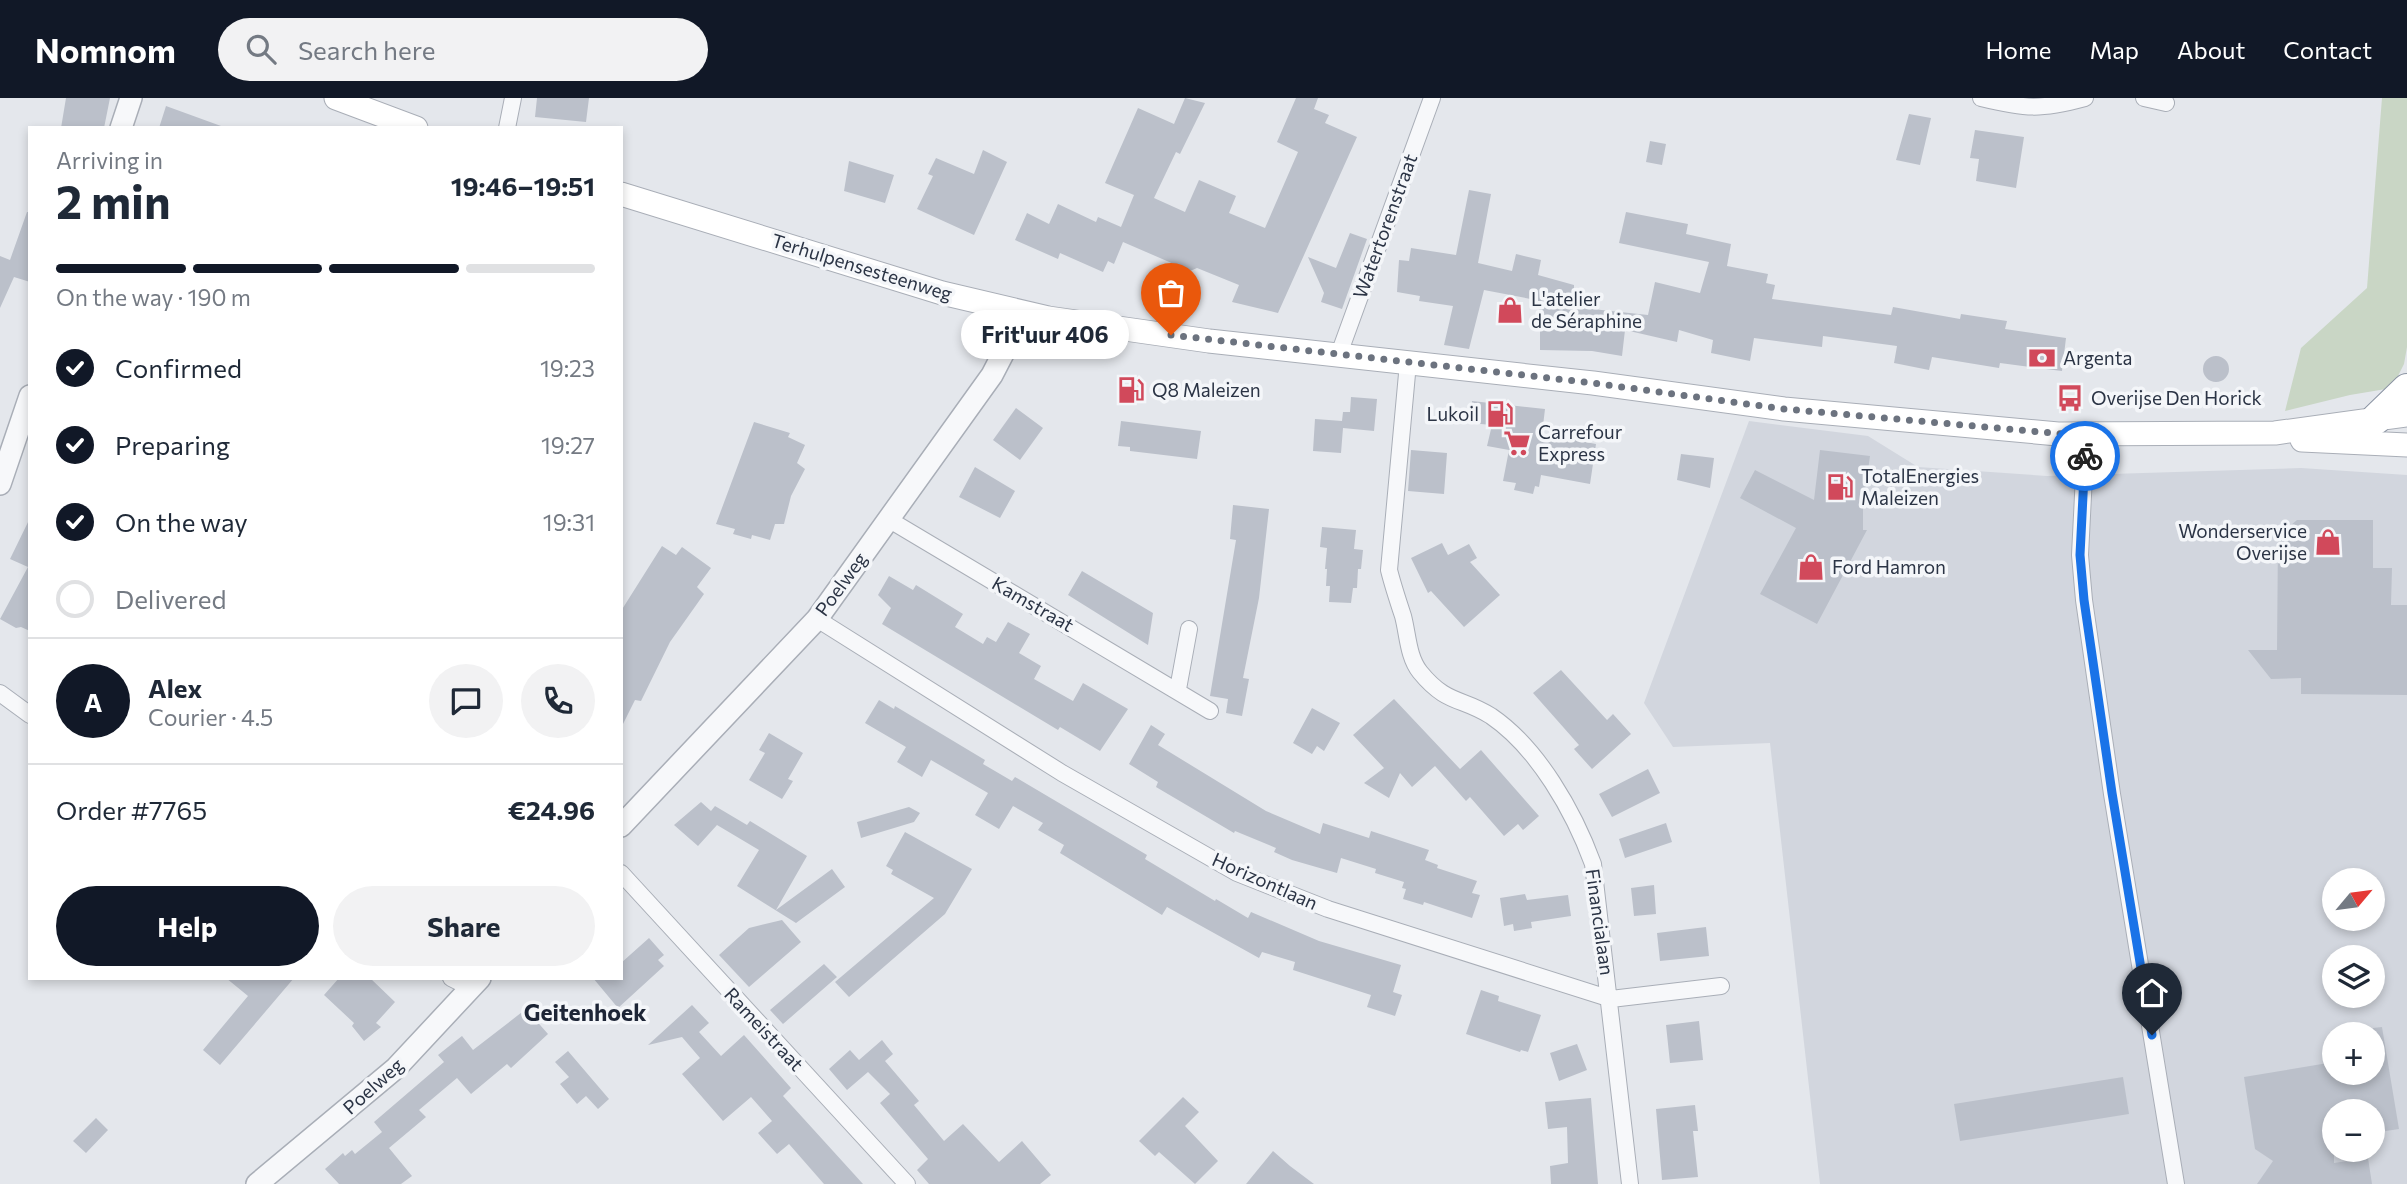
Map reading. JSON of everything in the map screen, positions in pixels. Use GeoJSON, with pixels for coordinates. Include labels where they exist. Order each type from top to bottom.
{"type":"FeatureCollection","features":[{"type":"Feature","properties":{"kind":"highway"},"geometry":{"type":"LineString","coordinates":[[2376,419],[2407,389]]}},
{"type":"Feature","properties":{"kind":"main road"},"geometry":{"type":"LineString","coordinates":[[351,100],[410,126]]}},
{"type":"Feature","properties":{"kind":"main road","name":"Terhulpensesteenweg"},"geometry":{"type":"LineString","coordinates":[[623,195],[942,293],[1018,312],[1209,341],[1339,354],[1784,409],[2086,436],[2275,433],[2407,415]]}},
{"type":"Feature","properties":{"kind":"main road","name":"Terhulpensesteenweg"},"geometry":{"type":"LineString","coordinates":[[2275,433],[2290,439],[2407,445]]}},
{"type":"Feature","properties":{"kind":"street"},"geometry":{"type":"LineString","coordinates":[[122,126],[131,98]]}},
{"type":"Feature","properties":{"kind":"street"},"geometry":{"type":"LineString","coordinates":[[507,126],[513,98]]}},
{"type":"Feature","properties":{"kind":"street","name":"Watertorenstraat"},"geometry":{"type":"LineString","coordinates":[[1339,354],[1432,98]]}},
{"type":"Feature","properties":{"kind":"street"},"geometry":{"type":"LineString","coordinates":[[1981,98],[2018,107],[2045,109],[2085,98]]}},
{"type":"Feature","properties":{"kind":"street"},"geometry":{"type":"LineString","coordinates":[[2144,98],[2166,103]]}},
{"type":"Feature","properties":{"kind":"street","name":"Poelweg"},"geometry":{"type":"LineString","coordinates":[[623,823],[817,619],[992,375],[1007,346],[1018,312]]}},
{"type":"Feature","properties":{"kind":"street","name":"Financialaan"},"geometry":{"type":"LineString","coordinates":[[1408,363],[1389,570],[1412,657],[1418,670],[1442,695],[1488,714],[1501,723],[1537,762],[1579,825],[1593,864],[1611,999],[1630,1184]]}},
{"type":"Feature","properties":{"kind":"street"},"geometry":{"type":"LineString","coordinates":[[0,484],[28,402]]}},
{"type":"Feature","properties":{"kind":"street"},"geometry":{"type":"LineString","coordinates":[[2086,436],[2080,555],[2084,600],[2112,793],[2176,1184]]}},
{"type":"Feature","properties":{"kind":"street","name":"Kamstraat"},"geometry":{"type":"LineString","coordinates":[[888,519],[1178,689],[1210,711]]}},
{"type":"Feature","properties":{"kind":"street","name":"Horizontlaan"},"geometry":{"type":"LineString","coordinates":[[817,619],[1062,773],[1237,873],[1328,909],[1611,999],[1721,986]]}},
{"type":"Feature","properties":{"kind":"street"},"geometry":{"type":"LineString","coordinates":[[1178,689],[1189,629]]}},
{"type":"Feature","properties":{"kind":"street"},"geometry":{"type":"LineString","coordinates":[[0,693],[28,714]]}},
{"type":"Feature","properties":{"kind":"street","name":"Rameistraat"},"geometry":{"type":"LineString","coordinates":[[623,875],[906,1184]]}},
{"type":"Feature","properties":{"kind":"street","name":"Poelweg"},"geometry":{"type":"LineString","coordinates":[[257,1184],[396,1068],[475,983]]}},
{"type":"Feature","properties":{"kind":"shaded area"},"geometry":{"type":"Polygon","coordinates":[[[1749,421],[1868,436],[1918,467],[2047,476],[2301,468],[2407,475],[2407,1184],[1820,1184],[1770,743],[1673,747],[1644,703],[1749,421]]]}},
{"type":"Feature","properties":{"kind":"green space"},"geometry":{"type":"Polygon","coordinates":[[[2382,98],[2407,98],[2407,347],[2404,364],[2392,388],[2285,411],[2301,348],[2367,288],[2382,98]]]}},
{"type":"Feature","properties":{"kind":"building"},"geometry":{"type":"Polygon","coordinates":[[[66,98],[110,98],[104,126],[61,126],[66,98]]]}},
{"type":"Feature","properties":{"kind":"building"},"geometry":{"type":"Polygon","coordinates":[[[537,98],[589,98],[586,122],[535,117],[537,98]]]}},
{"type":"Feature","properties":{"kind":"building"},"geometry":{"type":"Polygon","coordinates":[[[1185,98],[1205,103],[1180,154],[1176,152],[1154,198],[1185,212],[1199,180],[1236,196],[1229,213],[1265,228],[1298,152],[1277,142],[1296,98],[1318,98],[1314,109],[1329,115],[1325,123],[1357,137],[1278,313],[1232,302],[1239,285],[1197,268],[1190,271],[1123,242],[1114,264],[1108,261],[1103,272],[1060,253],[1058,259],[1015,240],[1027,213],[1049,224],[1058,204],[1096,222],[1098,217],[1121,227],[1134,195],[1105,183],[1138,108],[1174,124],[1185,98]]]}},
{"type":"Feature","properties":{"kind":"building"},"geometry":{"type":"Polygon","coordinates":[[[166,106],[221,126],[160,126],[166,106]]]}},
{"type":"Feature","properties":{"kind":"building"},"geometry":{"type":"Polygon","coordinates":[[[1909,114],[1931,118],[1920,165],[1896,160],[1909,114]]]}},
{"type":"Feature","properties":{"kind":"building"},"geometry":{"type":"Polygon","coordinates":[[[1975,130],[2024,137],[2016,188],[1976,181],[1979,159],[1970,158],[1975,130]]]}},
{"type":"Feature","properties":{"kind":"building"},"geometry":{"type":"Polygon","coordinates":[[[1650,141],[1666,144],[1662,165],[1646,162],[1650,141]]]}},
{"type":"Feature","properties":{"kind":"building"},"geometry":{"type":"Polygon","coordinates":[[[983,150],[1007,162],[974,235],[917,209],[933,176],[928,174],[936,158],[974,174],[983,150]]]}},
{"type":"Feature","properties":{"kind":"building"},"geometry":{"type":"Polygon","coordinates":[[[849,161],[894,175],[885,203],[844,191],[849,161]]]}},
{"type":"Feature","properties":{"kind":"building"},"geometry":{"type":"Polygon","coordinates":[[[1469,190],[1491,194],[1478,263],[1512,271],[1516,254],[1541,260],[1538,275],[1574,285],[1574,307],[1648,315],[1655,282],[1700,293],[1709,262],[1619,243],[1626,212],[1688,224],[1686,234],[1731,244],[1727,266],[1768,274],[1766,283],[1775,285],[1772,299],[1891,315],[1893,307],[1960,319],[1961,314],[2007,321],[2005,329],[2066,338],[2062,371],[2000,363],[1999,368],[1932,357],[1929,370],[1894,363],[1897,346],[1823,336],[1822,347],[1754,338],[1750,361],[1711,353],[1713,340],[1679,330],[1677,342],[1625,330],[1622,356],[1592,351],[1540,350],[1540,311],[1536,300],[1484,290],[1469,349],[1444,345],[1453,306],[1419,301],[1420,296],[1397,292],[1399,260],[1409,261],[1411,248],[1456,255],[1469,190]]]}},
{"type":"Feature","properties":{"kind":"building"},"geometry":{"type":"Polygon","coordinates":[[[28,212],[28,281],[14,277],[0,308],[0,256],[10,260],[28,212]]]}},
{"type":"Feature","properties":{"kind":"building"},"geometry":{"type":"Polygon","coordinates":[[[1350,233],[1367,239],[1342,309],[1321,302],[1324,293],[1308,257],[1336,268],[1350,233]]]}},
{"type":"Feature","properties":{"kind":"building"},"geometry":{"type":"Polygon","coordinates":[[[2216,356],[2225,360],[2229,369],[2225,378],[2216,382],[2207,378],[2203,369],[2207,360],[2216,356]]]}},
{"type":"Feature","properties":{"kind":"building"},"geometry":{"type":"Polygon","coordinates":[[[1351,397],[1377,399],[1374,431],[1343,428],[1341,453],[1313,451],[1315,419],[1342,421],[1343,412],[1350,412],[1351,397]]]}},
{"type":"Feature","properties":{"kind":"building"},"geometry":{"type":"Polygon","coordinates":[[[1472,401],[1545,409],[1542,434],[1596,444],[1590,484],[1541,475],[1539,487],[1535,486],[1533,494],[1514,490],[1516,483],[1503,481],[1509,450],[1487,446],[1492,425],[1470,423],[1472,401]]]}},
{"type":"Feature","properties":{"kind":"building"},"geometry":{"type":"Polygon","coordinates":[[[1016,408],[1043,428],[1020,460],[993,440],[1016,408]]]}},
{"type":"Feature","properties":{"kind":"building"},"geometry":{"type":"Polygon","coordinates":[[[1121,421],[1201,431],[1197,459],[1130,451],[1130,447],[1118,446],[1121,421]]]}},
{"type":"Feature","properties":{"kind":"building"},"geometry":{"type":"Polygon","coordinates":[[[754,422],[790,433],[788,437],[805,445],[797,463],[805,469],[791,496],[784,524],[775,524],[770,540],[733,534],[735,529],[716,524],[754,422]]]}},
{"type":"Feature","properties":{"kind":"building"},"geometry":{"type":"Polygon","coordinates":[[[1411,450],[1447,453],[1444,494],[1408,491],[1411,450]]]}},
{"type":"Feature","properties":{"kind":"building","name":"Ford Hamron"},"geometry":{"type":"Polygon","coordinates":[[[1820,450],[1870,456],[1863,506],[1863,530],[1867,530],[1817,624],[1760,594],[1796,528],[1740,498],[1755,470],[1814,500],[1820,450]]]}},
{"type":"Feature","properties":{"kind":"building"},"geometry":{"type":"Polygon","coordinates":[[[1681,454],[1714,458],[1710,488],[1677,480],[1681,454]]]}},
{"type":"Feature","properties":{"kind":"building"},"geometry":{"type":"Polygon","coordinates":[[[975,467],[1015,491],[1000,518],[959,497],[975,467]]]}},
{"type":"Feature","properties":{"kind":"building"},"geometry":{"type":"Polygon","coordinates":[[[1233,505],[1269,509],[1259,598],[1243,678],[1249,679],[1242,716],[1226,713],[1228,699],[1210,696],[1236,540],[1230,539],[1233,505]]]}},
{"type":"Feature","properties":{"kind":"building"},"geometry":{"type":"Polygon","coordinates":[[[2297,520],[2373,520],[2373,568],[2392,568],[2391,605],[2407,605],[2407,695],[2301,694],[2301,678],[2271,679],[2248,650],[2277,650],[2278,536],[2297,520]]]}},
{"type":"Feature","properties":{"kind":"building"},"geometry":{"type":"Polygon","coordinates":[[[28,522],[28,567],[10,559],[28,522]]]}},
{"type":"Feature","properties":{"kind":"building"},"geometry":{"type":"Polygon","coordinates":[[[1322,527],[1356,530],[1354,549],[1363,550],[1357,588],[1353,588],[1351,603],[1329,602],[1330,586],[1326,586],[1325,569],[1327,548],[1320,547],[1322,527]]]}},
{"type":"Feature","properties":{"kind":"building"},"geometry":{"type":"Polygon","coordinates":[[[1442,543],[1448,555],[1469,544],[1477,558],[1470,562],[1500,595],[1464,627],[1431,591],[1428,593],[1411,558],[1442,543]]]}},
{"type":"Feature","properties":{"kind":"building"},"geometry":{"type":"Polygon","coordinates":[[[662,546],[676,555],[682,547],[711,568],[697,587],[704,594],[670,642],[641,701],[635,700],[623,724],[623,608],[662,546]]]}},
{"type":"Feature","properties":{"kind":"building"},"geometry":{"type":"Polygon","coordinates":[[[28,567],[28,630],[16,628],[0,619],[28,567]]]}},
{"type":"Feature","properties":{"kind":"building"},"geometry":{"type":"Polygon","coordinates":[[[1082,571],[1153,613],[1148,645],[1068,595],[1082,571]]]}},
{"type":"Feature","properties":{"kind":"building"},"geometry":{"type":"Polygon","coordinates":[[[889,576],[913,590],[916,585],[963,614],[955,627],[983,644],[987,637],[996,642],[1008,622],[1030,634],[1019,653],[1041,666],[1034,679],[1073,701],[1083,683],[1128,709],[1100,751],[1060,727],[1058,730],[882,624],[891,608],[878,595],[889,576]]]}},
{"type":"Feature","properties":{"kind":"building"},"geometry":{"type":"Polygon","coordinates":[[[1561,670],[1607,720],[1613,714],[1631,734],[1592,769],[1574,749],[1579,745],[1533,693],[1561,670]]]}},
{"type":"Feature","properties":{"kind":"building"},"geometry":{"type":"Polygon","coordinates":[[[1394,699],[1460,769],[1481,750],[1539,816],[1523,830],[1518,824],[1504,836],[1470,797],[1466,801],[1435,766],[1412,787],[1400,773],[1389,798],[1364,783],[1384,768],[1353,735],[1394,699]]]}},
{"type":"Feature","properties":{"kind":"building"},"geometry":{"type":"Polygon","coordinates":[[[879,700],[894,709],[895,706],[985,760],[983,764],[1012,781],[1015,777],[1147,855],[1145,859],[1248,918],[1251,912],[1319,941],[1401,965],[1393,992],[1402,995],[1395,1016],[1367,1007],[1371,995],[1293,970],[1295,962],[1262,952],[1259,958],[1167,907],[1162,915],[1060,853],[1064,845],[1038,830],[1043,823],[1013,806],[999,829],[975,815],[988,793],[931,760],[922,777],[897,762],[906,747],[865,723],[879,700]]]}},
{"type":"Feature","properties":{"kind":"building"},"geometry":{"type":"Polygon","coordinates":[[[1312,708],[1340,723],[1324,751],[1317,746],[1312,754],[1293,743],[1312,708]]]}},
{"type":"Feature","properties":{"kind":"building"},"geometry":{"type":"Polygon","coordinates":[[[1151,725],[1165,734],[1158,745],[1266,811],[1320,834],[1323,823],[1369,838],[1371,831],[1429,850],[1425,860],[1438,865],[1437,868],[1477,881],[1472,893],[1480,895],[1472,918],[1424,902],[1423,905],[1403,899],[1406,889],[1402,888],[1404,882],[1375,873],[1376,869],[1341,858],[1337,873],[1292,860],[1274,852],[1276,848],[1235,831],[1234,833],[1156,787],[1158,782],[1129,764],[1151,725]]]}},
{"type":"Feature","properties":{"kind":"building"},"geometry":{"type":"Polygon","coordinates":[[[769,733],[803,753],[788,779],[793,781],[782,799],[749,780],[765,753],[759,750],[769,733]]]}},
{"type":"Feature","properties":{"kind":"building"},"geometry":{"type":"Polygon","coordinates":[[[1648,769],[1660,793],[1612,817],[1599,794],[1648,769]]]}},
{"type":"Feature","properties":{"kind":"building"},"geometry":{"type":"Polygon","coordinates":[[[701,802],[711,811],[715,806],[747,825],[750,821],[807,856],[776,910],[832,869],[845,887],[796,923],[737,886],[759,850],[717,825],[698,846],[674,825],[701,802]]]}},
{"type":"Feature","properties":{"kind":"building"},"geometry":{"type":"Polygon","coordinates":[[[909,807],[920,813],[914,822],[861,838],[857,822],[909,807]]]}},
{"type":"Feature","properties":{"kind":"building"},"geometry":{"type":"Polygon","coordinates":[[[1666,823],[1672,842],[1625,858],[1619,839],[1666,823]]]}},
{"type":"Feature","properties":{"kind":"building"},"geometry":{"type":"Polygon","coordinates":[[[905,832],[972,869],[945,914],[849,997],[835,982],[934,898],[891,874],[893,870],[886,866],[905,832]]]}},
{"type":"Feature","properties":{"kind":"building"},"geometry":{"type":"Polygon","coordinates":[[[1654,885],[1656,914],[1634,916],[1631,888],[1654,885]]]}},
{"type":"Feature","properties":{"kind":"building"},"geometry":{"type":"Polygon","coordinates":[[[1525,894],[1527,900],[1568,895],[1571,916],[1531,922],[1532,928],[1514,931],[1513,924],[1504,926],[1500,898],[1525,894]]]}},
{"type":"Feature","properties":{"kind":"building"},"geometry":{"type":"Polygon","coordinates":[[[782,920],[801,942],[749,987],[719,955],[749,928],[782,920]]]}},
{"type":"Feature","properties":{"kind":"building"},"geometry":{"type":"Polygon","coordinates":[[[1706,927],[1709,956],[1660,961],[1657,933],[1706,927]]]}},
{"type":"Feature","properties":{"kind":"building"},"geometry":{"type":"Polygon","coordinates":[[[649,938],[664,955],[658,960],[664,966],[618,1008],[595,980],[623,980],[623,961],[649,938]]]}},
{"type":"Feature","properties":{"kind":"building"},"geometry":{"type":"Polygon","coordinates":[[[824,964],[837,977],[783,1024],[770,1010],[824,964]]]}},
{"type":"Feature","properties":{"kind":"building"},"geometry":{"type":"Polygon","coordinates":[[[228,980],[292,980],[220,1065],[203,1050],[248,996],[228,980]]]}},
{"type":"Feature","properties":{"kind":"building"},"geometry":{"type":"Polygon","coordinates":[[[337,980],[372,980],[395,1002],[376,1023],[381,1027],[364,1041],[352,1026],[354,1023],[324,995],[337,980]]]}},
{"type":"Feature","properties":{"kind":"building"},"geometry":{"type":"Polygon","coordinates":[[[1481,990],[1499,996],[1498,1001],[1541,1015],[1528,1052],[1520,1052],[1466,1034],[1481,990]]]}},
{"type":"Feature","properties":{"kind":"building"},"geometry":{"type":"Polygon","coordinates":[[[692,1005],[709,1023],[699,1032],[721,1056],[744,1035],[791,1088],[783,1096],[863,1184],[824,1184],[789,1144],[777,1154],[758,1133],[772,1121],[751,1097],[723,1121],[682,1074],[700,1058],[682,1037],[648,1045],[692,1005]]]}},
{"type":"Feature","properties":{"kind":"building"},"geometry":{"type":"Polygon","coordinates":[[[526,1009],[548,1034],[511,1068],[507,1064],[471,1094],[457,1078],[419,1110],[426,1117],[389,1148],[412,1176],[401,1184],[339,1184],[325,1169],[343,1153],[345,1156],[352,1150],[355,1154],[382,1132],[374,1122],[444,1062],[438,1055],[453,1043],[462,1036],[473,1050],[526,1009]]]}},
{"type":"Feature","properties":{"kind":"building"},"geometry":{"type":"Polygon","coordinates":[[[1699,1021],[1703,1060],[1670,1063],[1666,1025],[1699,1021]]]}},
{"type":"Feature","properties":{"kind":"building"},"geometry":{"type":"Polygon","coordinates":[[[882,1040],[893,1054],[885,1061],[919,1101],[914,1105],[944,1141],[963,1124],[999,1162],[1022,1141],[1051,1175],[1040,1184],[929,1184],[917,1170],[928,1159],[880,1103],[890,1094],[868,1072],[847,1090],[829,1069],[850,1050],[859,1060],[882,1040]]]}},
{"type":"Feature","properties":{"kind":"building"},"geometry":{"type":"Polygon","coordinates":[[[1577,1044],[1587,1070],[1559,1081],[1550,1053],[1577,1044]]]}},
{"type":"Feature","properties":{"kind":"building"},"geometry":{"type":"Polygon","coordinates":[[[2385,1045],[2399,1129],[2385,1131],[2385,1099],[2322,1099],[2322,1162],[2369,1162],[2372,1184],[2257,1184],[2273,1161],[2255,1149],[2244,1077],[2322,1064],[2322,1085],[2385,1085],[2385,1045]]]}},
{"type":"Feature","properties":{"kind":"building"},"geometry":{"type":"Polygon","coordinates":[[[568,1051],[609,1099],[598,1109],[586,1096],[577,1104],[560,1084],[569,1077],[555,1062],[568,1051]]]}},
{"type":"Feature","properties":{"kind":"building"},"geometry":{"type":"Polygon","coordinates":[[[2123,1077],[2129,1114],[1960,1141],[1954,1104],[2123,1077]]]}},
{"type":"Feature","properties":{"kind":"building"},"geometry":{"type":"Polygon","coordinates":[[[1183,1097],[1199,1112],[1185,1126],[1218,1161],[1195,1184],[1159,1152],[1155,1156],[1139,1141],[1183,1097]]]}},
{"type":"Feature","properties":{"kind":"building"},"geometry":{"type":"Polygon","coordinates":[[[1591,1098],[1598,1184],[1551,1184],[1550,1166],[1568,1163],[1567,1127],[1548,1129],[1545,1102],[1591,1098]]]}},
{"type":"Feature","properties":{"kind":"building"},"geometry":{"type":"Polygon","coordinates":[[[1695,1105],[1698,1131],[1693,1131],[1698,1177],[1662,1180],[1656,1109],[1695,1105]]]}},
{"type":"Feature","properties":{"kind":"building"},"geometry":{"type":"Polygon","coordinates":[[[96,1118],[108,1130],[86,1153],[73,1141],[96,1118]]]}},
{"type":"Feature","properties":{"kind":"building"},"geometry":{"type":"Polygon","coordinates":[[[1273,1151],[1290,1166],[1314,1184],[1246,1184],[1273,1151]]]}},
{"type":"Feature","properties":{"kind":"way so far"},"geometry":{"type":"LineString","coordinates":[[1171,335],[1442,368],[1593,383],[1784,409],[2086,436],[2085,456]]}},
{"type":"Feature","properties":{"kind":"place","name":"L'atelier de Séraphine"},"geometry":{"type":"Point","coordinates":[1510,310]}},
{"type":"Feature","properties":{"kind":"place","name":"Frit'uur 406"},"geometry":{"type":"Point","coordinates":[1171,335]}},
{"type":"Feature","properties":{"kind":"place","name":"Argenta"},"geometry":{"type":"Point","coordinates":[2042,358]}},
{"type":"Feature","properties":{"kind":"place","name":"Q8 Maleizen"},"geometry":{"type":"Point","coordinates":[1131,390]}},
{"type":"Feature","properties":{"kind":"place","name":"Overijse Den Horick"},"geometry":{"type":"Point","coordinates":[2070,398]}},
{"type":"Feature","properties":{"kind":"place","name":"Lukoil"},"geometry":{"type":"Point","coordinates":[1500,414]}},
{"type":"Feature","properties":{"kind":"place","name":"Carrefour Express"},"geometry":{"type":"Point","coordinates":[1517,443]}},
{"type":"Feature","properties":{"kind":"place","name":"TotalEnergies Maleizen"},"geometry":{"type":"Point","coordinates":[1840,487]}},
{"type":"Feature","properties":{"kind":"place","name":"Wonderservice Overijse"},"geometry":{"type":"Point","coordinates":[2328,542]}},
{"type":"Feature","properties":{"kind":"place","name":"Ford Hamron"},"geometry":{"type":"Point","coordinates":[1811,567]}},
{"type":"Feature","properties":{"kind":"district","name":"Geitenhoek"},"geometry":{"type":"Point","coordinates":[585,1013]}},
{"type":"Feature","properties":{"kind":"route"},"geometry":{"type":"LineString","coordinates":[[2085,456],[2080,555],[2084,600],[2112,793],[2152,1035]]}}]}
